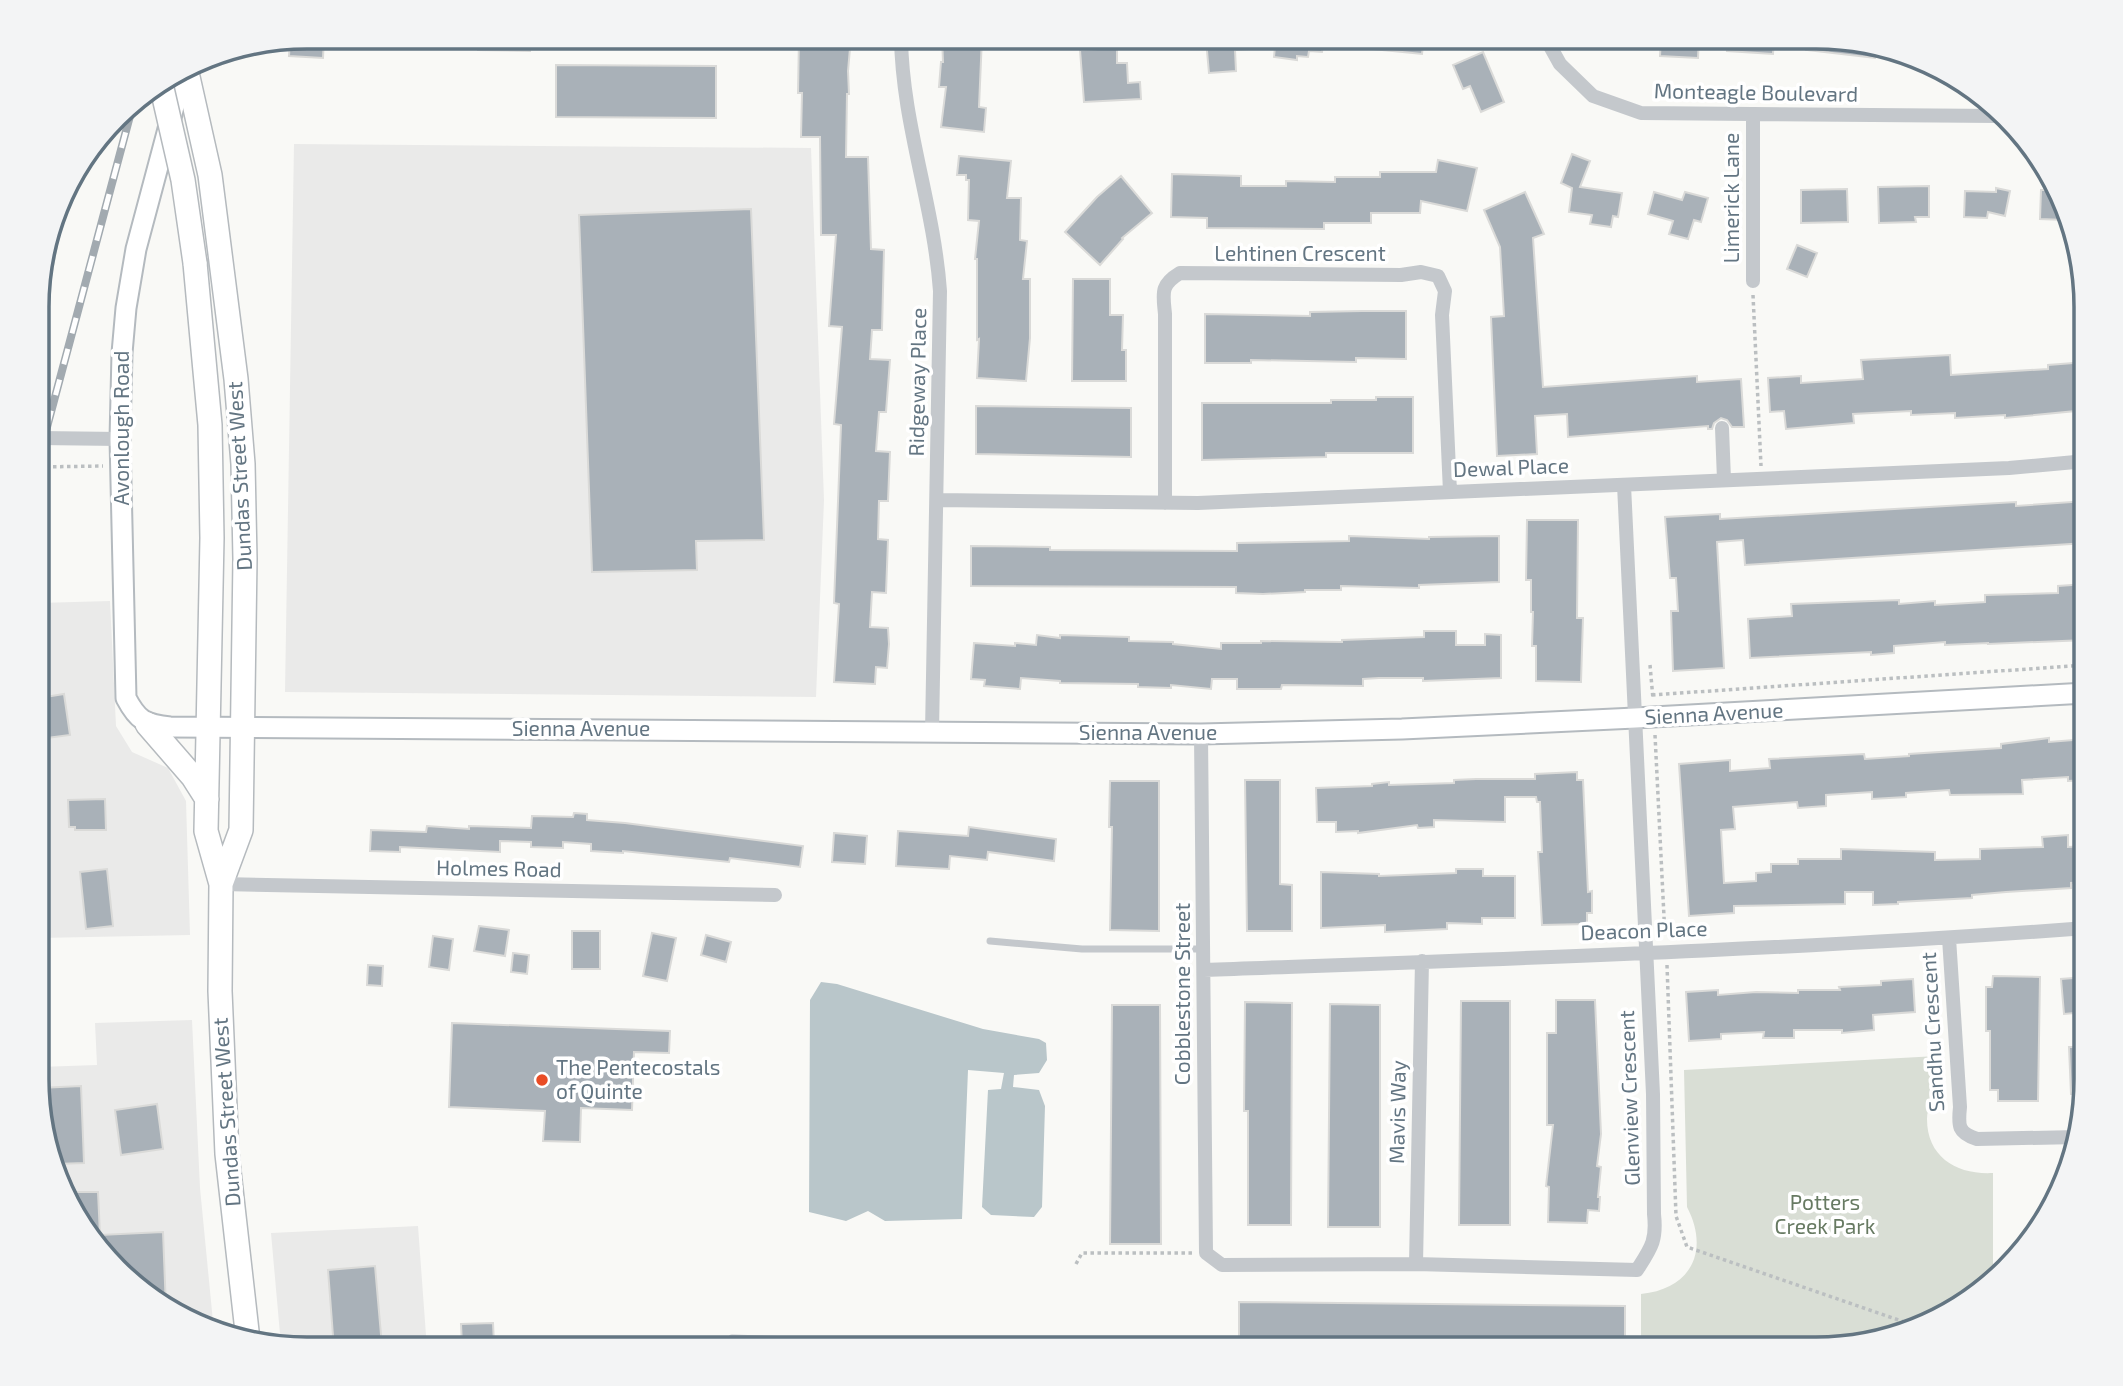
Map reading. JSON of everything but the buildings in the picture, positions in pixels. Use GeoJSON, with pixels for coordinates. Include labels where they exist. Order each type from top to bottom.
{"type":"FeatureCollection","features":[{"type":"Feature","properties":{"kind":"main road","name":"Dundas Street West"},"geometry":{"type":"LineString","coordinates":[[187,79],[210,175],[222,259],[243,464],[245,573],[241,830],[221,884]]}},
{"type":"Feature","properties":{"kind":"main road","name":"Dundas Street West"},"geometry":{"type":"LineString","coordinates":[[163,92],[183,180],[195,263],[209,425],[212,538],[206,831],[221,884],[220,991],[227,1154],[246,1329]]}},
{"type":"Feature","properties":{"kind":"main road"},"geometry":{"type":"LineString","coordinates":[[147,724],[179,760],[207,799]]}},
{"type":"Feature","properties":{"kind":"street","name":"Ridgeway Place"},"geometry":{"type":"LineString","coordinates":[[902,49],[910,120],[938,250],[940,291],[932,732]]}},
{"type":"Feature","properties":{"kind":"street","name":"Monteagle Boulevard"},"geometry":{"type":"LineString","coordinates":[[1552,49],[1560,64],[1593,96],[1641,113],[1990,116]]}},
{"type":"Feature","properties":{"kind":"street","name":"Avonlough Road"},"geometry":{"type":"LineString","coordinates":[[147,724],[134,714],[126,698],[120,439],[122,353],[132,273],[149,198],[181,82]]}},
{"type":"Feature","properties":{"kind":"street","name":"Limerick Lane"},"geometry":{"type":"LineString","coordinates":[[1753,116],[1753,281]]}},
{"type":"Feature","properties":{"kind":"street","name":"Lehtinen Crescent"},"geometry":{"type":"LineString","coordinates":[[1165,503],[1163,291],[1169,280],[1180,273],[1401,275],[1421,272],[1438,276],[1445,291],[1442,315],[1450,492]]}},
{"type":"Feature","properties":{"kind":"street"},"geometry":{"type":"LineString","coordinates":[[1722,428],[1724,480]]}},
{"type":"Feature","properties":{"kind":"street"},"geometry":{"type":"LineString","coordinates":[[49,438],[120,439]]}},
{"type":"Feature","properties":{"kind":"street","name":"Dewal Place"},"geometry":{"type":"LineString","coordinates":[[937,500],[1165,503],[2009,468],[2074,462]]}},
{"type":"Feature","properties":{"kind":"street","name":"Glenview Crescent"},"geometry":{"type":"LineString","coordinates":[[1206,1253],[1222,1265],[1615,1267],[1637,1270],[1650,1250],[1656,1232],[1646,952],[1645,718],[1624,485]]}},
{"type":"Feature","properties":{"kind":"street","name":"Sienna Avenue"},"geometry":{"type":"LineString","coordinates":[[208,727],[1201,733],[1402,729],[2074,694]]}},
{"type":"Feature","properties":{"kind":"street"},"geometry":{"type":"LineString","coordinates":[[147,724],[208,727]]}},
{"type":"Feature","properties":{"kind":"street","name":"Cobblestone Street"},"geometry":{"type":"LineString","coordinates":[[1201,733],[1206,1253]]}},
{"type":"Feature","properties":{"kind":"street","name":"Holmes Road"},"geometry":{"type":"LineString","coordinates":[[221,884],[775,895]]}},
{"type":"Feature","properties":{"kind":"street","name":"Deacon Place"},"geometry":{"type":"LineString","coordinates":[[1204,970],[1666,952],[2074,930]]}},
{"type":"Feature","properties":{"kind":"street","name":"Sandhu Crescent"},"geometry":{"type":"LineString","coordinates":[[1949,938],[1960,1107],[1958,1124],[1966,1135],[1977,1139],[2067,1137]]}},
{"type":"Feature","properties":{"kind":"street","name":"Mavis Way"},"geometry":{"type":"LineString","coordinates":[[1416,1265],[1422,961]]}},
{"type":"Feature","properties":{"kind":"lane"},"geometry":{"type":"LineString","coordinates":[[990,941],[1082,949],[1204,949]]}},
{"type":"Feature","properties":{"kind":"path"},"geometry":{"type":"LineString","coordinates":[[1753,281],[1762,478]]}},
{"type":"Feature","properties":{"kind":"path"},"geometry":{"type":"LineString","coordinates":[[49,467],[121,465]]}},
{"type":"Feature","properties":{"kind":"path"},"geometry":{"type":"LineString","coordinates":[[1649,655],[1653,695],[1645,718],[1666,952],[1676,1216],[1687,1247],[1903,1322]]}},
{"type":"Feature","properties":{"kind":"path"},"geometry":{"type":"LineString","coordinates":[[1653,695],[2074,666]]}},
{"type":"Feature","properties":{"kind":"path"},"geometry":{"type":"LineString","coordinates":[[1076,1264],[1082,1253],[1206,1253]]}},
{"type":"Feature","properties":{"kind":"shaded area"},"geometry":{"type":"Polygon","coordinates":[[[294,144],[811,148],[824,500],[816,697],[285,692],[294,144]]]}},
{"type":"Feature","properties":{"kind":"shaded area"},"geometry":{"type":"Polygon","coordinates":[[[110,601],[116,726],[132,752],[168,768],[186,801],[190,935],[49,938],[49,603],[110,601]]]}},
{"type":"Feature","properties":{"kind":"shaded area"},"geometry":{"type":"Polygon","coordinates":[[[821,982],[837,984],[983,1029],[1039,1039],[1046,1043],[1047,1060],[1039,1073],[1014,1075],[1013,1087],[1039,1090],[1045,1106],[1042,1207],[1034,1217],[991,1215],[982,1207],[988,1090],[1001,1089],[1004,1073],[968,1070],[962,1219],[885,1221],[868,1211],[846,1221],[809,1212],[810,1000],[821,982]]]}},
{"type":"Feature","properties":{"kind":"shaded area"},"geometry":{"type":"Polygon","coordinates":[[[192,1020],[200,1188],[213,1319],[163,1294],[124,1262],[92,1223],[69,1178],[54,1130],[49,1067],[97,1065],[95,1023],[192,1020]]]}},
{"type":"Feature","properties":{"kind":"shaded area"},"geometry":{"type":"Polygon","coordinates":[[[418,1226],[426,1337],[280,1335],[271,1233],[418,1226]]]}},
{"type":"Feature","properties":{"kind":"green space"},"geometry":{"type":"Polygon","coordinates":[[[60,235],[50,286],[54,256],[60,235]]]}},
{"type":"Feature","properties":{"kind":"green space","name":"Potters Creek Park"},"geometry":{"type":"Polygon","coordinates":[[[1937,1056],[1939,1085],[1928,1111],[1928,1133],[1932,1144],[1947,1161],[1968,1171],[1993,1173],[1993,1267],[1960,1294],[1930,1310],[1867,1332],[1816,1337],[1641,1337],[1641,1294],[1658,1291],[1684,1276],[1696,1253],[1697,1238],[1687,1207],[1684,1070],[1937,1056]]]}},
{"type":"Feature","properties":{"kind":"railway"},"geometry":{"type":"LineString","coordinates":[[49,420],[129,120]]}},
{"type":"Feature","properties":{"kind":"place","name":"The Pentecostals of Quinte"},"geometry":{"type":"Point","coordinates":[542,1080]}}]}
